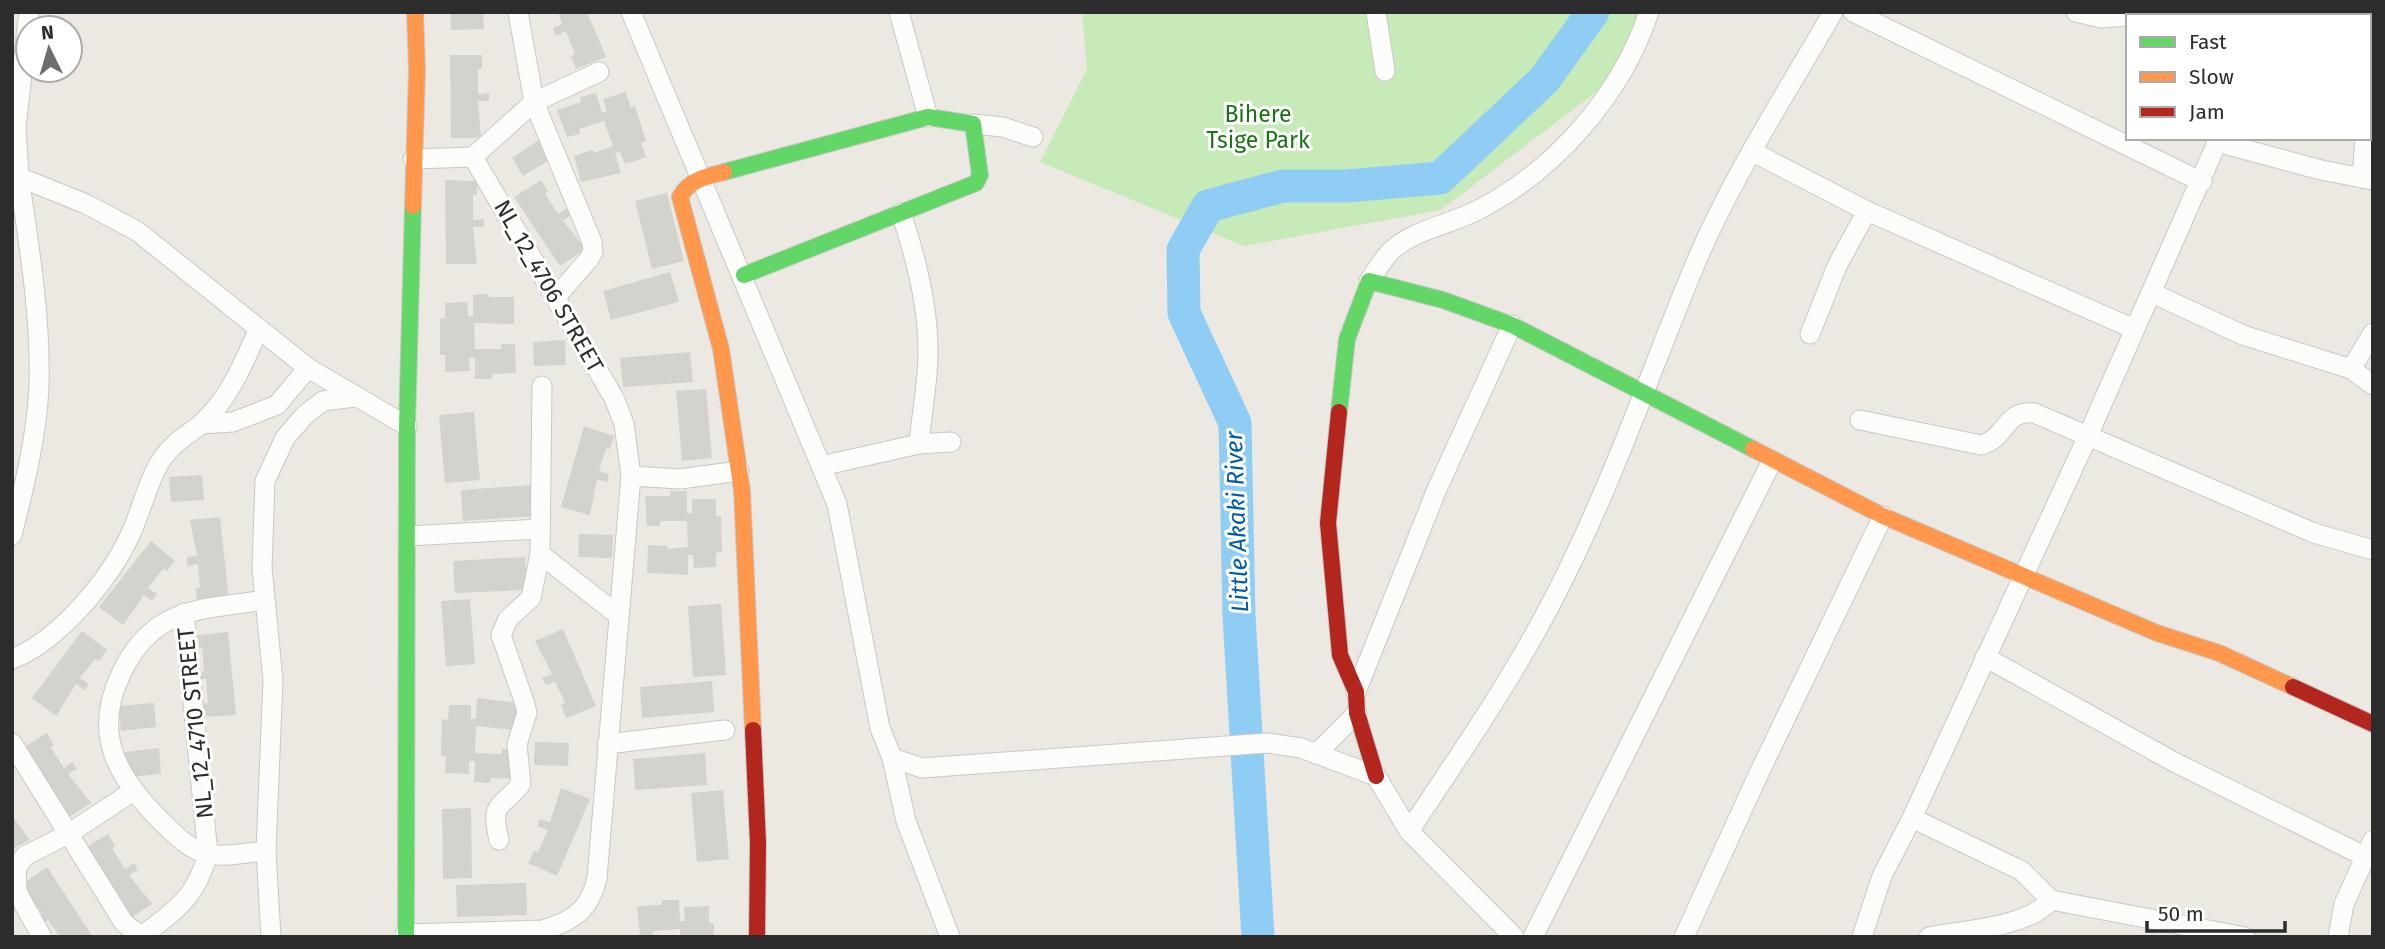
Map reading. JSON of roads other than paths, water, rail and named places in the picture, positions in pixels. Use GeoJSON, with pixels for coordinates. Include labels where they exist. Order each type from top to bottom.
{"type":"FeatureCollection","features":[{"type":"Feature","properties":{"kind":"street"},"geometry":{"type":"LineString","coordinates":[[12,535],[32,443],[38,387],[29,250],[16,176],[16,127],[29,12]]}},
{"type":"Feature","properties":{"kind":"street"},"geometry":{"type":"LineString","coordinates":[[405,935],[407,426],[417,69],[415,12]]}},
{"type":"Feature","properties":{"kind":"street"},"geometry":{"type":"LineString","coordinates":[[518,12],[534,102],[592,242],[593,252],[589,259],[555,298]]}},
{"type":"Feature","properties":{"kind":"street"},"geometry":{"type":"LineString","coordinates":[[631,12],[744,275],[837,505],[880,728],[892,758],[906,821],[950,937]]}},
{"type":"Feature","properties":{"kind":"street"},"geometry":{"type":"LineString","coordinates":[[899,12],[928,117]]}},
{"type":"Feature","properties":{"kind":"street"},"geometry":{"type":"LineString","coordinates":[[1376,12],[1385,71]]}},
{"type":"Feature","properties":{"kind":"street"},"geometry":{"type":"LineString","coordinates":[[1514,937],[1409,831],[1376,776],[1357,713],[1356,692],[1340,655],[1328,523],[1347,339],[1369,281],[1390,252],[1401,243],[1477,211],[1509,192],[1541,168],[1595,113],[1633,52],[1649,12]]}},
{"type":"Feature","properties":{"kind":"street"},"geometry":{"type":"LineString","coordinates":[[1409,831],[1507,684],[1531,640],[1608,486],[1697,261],[1753,152],[1833,12]]}},
{"type":"Feature","properties":{"kind":"street"},"geometry":{"type":"LineString","coordinates":[[1853,12],[2202,182]]}},
{"type":"Feature","properties":{"kind":"street"},"geometry":{"type":"LineString","coordinates":[[2076,12],[2101,18],[2126,16]]}},
{"type":"Feature","properties":{"kind":"street"},"geometry":{"type":"LineString","coordinates":[[2371,51],[2373,26]]}},
{"type":"Feature","properties":{"kind":"street"},"geometry":{"type":"LineString","coordinates":[[414,159],[473,157],[534,102],[599,72]]}},
{"type":"Feature","properties":{"kind":"street"},"geometry":{"type":"LineString","coordinates":[[757,937],[758,843],[739,471],[721,349],[696,250],[681,209],[680,197],[684,189],[701,178],[928,117],[1003,127],[1033,137]]}},
{"type":"Feature","properties":{"kind":"street"},"geometry":{"type":"LineString","coordinates":[[744,275],[978,181],[972,124]]}},
{"type":"Feature","properties":{"kind":"street"},"geometry":{"type":"LineString","coordinates":[[1862,937],[1882,876],[1912,818],[2087,438],[2202,182],[2218,140],[2367,179],[2365,140]]}},
{"type":"Feature","properties":{"kind":"street"},"geometry":{"type":"LineString","coordinates":[[1753,152],[1867,211],[2134,329]]}},
{"type":"Feature","properties":{"kind":"street","name":"NL_12_4706 STREET"},"geometry":{"type":"LineString","coordinates":[[405,935],[544,935],[580,913],[594,890],[631,476],[624,424],[614,398],[473,157]]}},
{"type":"Feature","properties":{"kind":"street"},"geometry":{"type":"LineString","coordinates":[[16,176],[86,204],[137,231],[308,368],[407,426]]}},
{"type":"Feature","properties":{"kind":"street"},"geometry":{"type":"LineString","coordinates":[[1810,334],[1837,266],[1867,211]]}},
{"type":"Feature","properties":{"kind":"street"},"geometry":{"type":"LineString","coordinates":[[901,213],[920,272],[926,337],[927,372],[919,444]]}},
{"type":"Feature","properties":{"kind":"street"},"geometry":{"type":"LineString","coordinates":[[1369,281],[1443,300],[1512,325],[1883,516],[2157,633],[2220,653],[2373,724]]}},
{"type":"Feature","properties":{"kind":"street"},"geometry":{"type":"LineString","coordinates":[[2152,293],[2242,335],[2351,369],[2373,385]]}},
{"type":"Feature","properties":{"kind":"street"},"geometry":{"type":"LineString","coordinates":[[1356,692],[1437,489],[1512,325]]}},
{"type":"Feature","properties":{"kind":"street"},"geometry":{"type":"LineString","coordinates":[[14,655],[51,635],[107,574],[130,536],[161,461],[181,436],[201,424],[242,366],[259,328]]}},
{"type":"Feature","properties":{"kind":"street"},"geometry":{"type":"LineString","coordinates":[[2351,369],[2373,333]]}},
{"type":"Feature","properties":{"kind":"street"},"geometry":{"type":"LineString","coordinates":[[201,424],[233,422],[277,405],[308,368]]}},
{"type":"Feature","properties":{"kind":"street"},"geometry":{"type":"LineString","coordinates":[[499,840],[495,809],[521,784],[518,737],[527,713],[501,635],[508,619],[531,597],[540,554],[542,386]]}},
{"type":"Feature","properties":{"kind":"street"},"geometry":{"type":"LineString","coordinates":[[271,937],[266,851],[273,680],[264,600],[262,511],[265,481],[285,438],[305,415],[323,401],[355,397]]}},
{"type":"Feature","properties":{"kind":"street"},"geometry":{"type":"LineString","coordinates":[[1860,420],[1981,445],[1993,442],[2012,416],[2022,412],[2034,413],[2087,438],[2314,533],[2373,550]]}},
{"type":"Feature","properties":{"kind":"street"},"geometry":{"type":"LineString","coordinates":[[821,466],[919,444],[951,442]]}},
{"type":"Feature","properties":{"kind":"street"},"geometry":{"type":"LineString","coordinates":[[1533,937],[1772,461]]}},
{"type":"Feature","properties":{"kind":"street"},"geometry":{"type":"LineString","coordinates":[[631,476],[680,479],[739,471]]}},
{"type":"Feature","properties":{"kind":"street"},"geometry":{"type":"LineString","coordinates":[[1684,937],[1759,773],[1883,516]]}},
{"type":"Feature","properties":{"kind":"street"},"geometry":{"type":"LineString","coordinates":[[408,536],[539,529]]}},
{"type":"Feature","properties":{"kind":"street"},"geometry":{"type":"LineString","coordinates":[[540,554],[618,615]]}},
{"type":"Feature","properties":{"kind":"street"},"geometry":{"type":"LineString","coordinates":[[184,613],[264,600]]}},
{"type":"Feature","properties":{"kind":"street","name":"NL_12_4710 STREET"},"geometry":{"type":"LineString","coordinates":[[12,743],[124,923],[142,936],[186,900],[199,882],[208,854],[184,613],[160,625],[139,643],[111,695],[107,720],[109,740],[119,768],[132,792],[180,840],[208,854]]}},
{"type":"Feature","properties":{"kind":"street"},"geometry":{"type":"LineString","coordinates":[[1985,657],[2174,762],[2368,848],[2344,904],[2338,937]]}},
{"type":"Feature","properties":{"kind":"street"},"geometry":{"type":"LineString","coordinates":[[1316,754],[1357,713]]}},
{"type":"Feature","properties":{"kind":"street"},"geometry":{"type":"LineString","coordinates":[[607,744],[725,730]]}},
{"type":"Feature","properties":{"kind":"street"},"geometry":{"type":"LineString","coordinates":[[892,758],[922,768],[1267,743],[1293,746],[1376,776]]}},
{"type":"Feature","properties":{"kind":"street"},"geometry":{"type":"LineString","coordinates":[[42,937],[17,892],[16,868],[25,856],[68,834],[132,792]]}},
{"type":"Feature","properties":{"kind":"street"},"geometry":{"type":"LineString","coordinates":[[1912,818],[1983,850],[2021,871],[2051,901],[2245,937]]}},
{"type":"Feature","properties":{"kind":"street"},"geometry":{"type":"LineString","coordinates":[[208,854],[266,851]]}},
{"type":"Feature","properties":{"kind":"street"},"geometry":{"type":"LineString","coordinates":[[1929,937],[2023,919],[2043,909],[2051,901]]}},
{"type":"Feature","properties":{"kind":"waterway","name":"Little Akaki River"},"geometry":{"type":"LineString","coordinates":[[1258,937],[1239,616],[1235,423],[1184,313],[1183,250],[1208,206],[1283,186],[1346,186],[1440,178],[1544,80],[1593,12]]}},
{"type":"Feature","properties":{"kind":"park label","name":"Bihere Tsige Park"},"geometry":{"type":"Point","coordinates":[1258,127]}}]}
